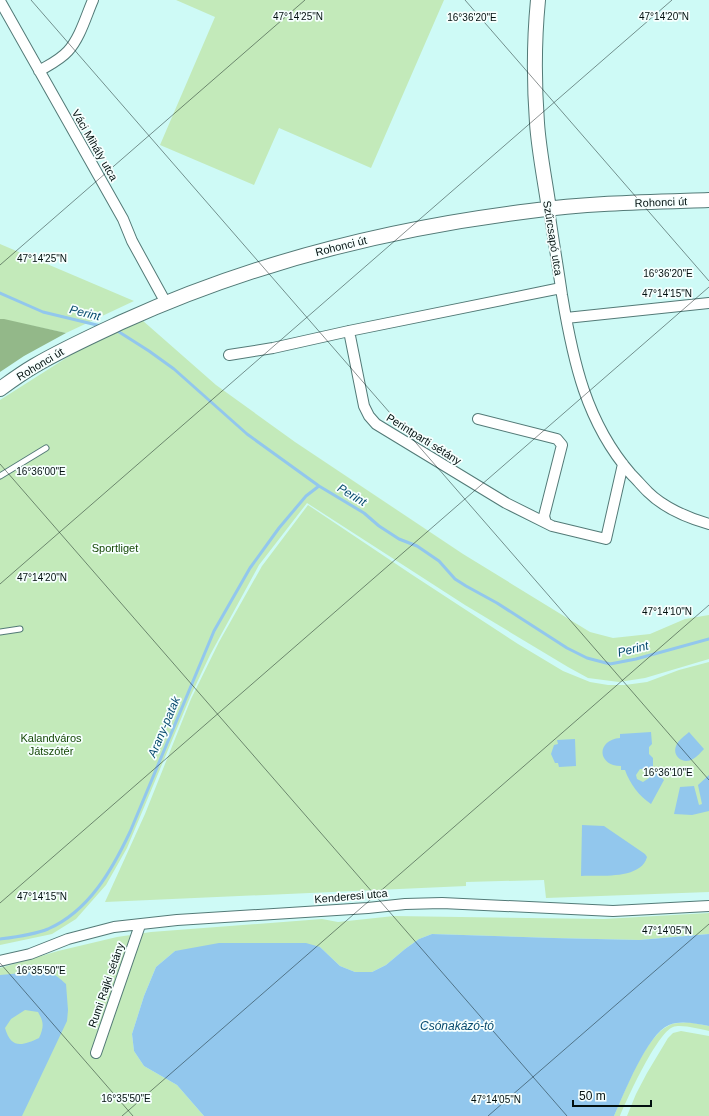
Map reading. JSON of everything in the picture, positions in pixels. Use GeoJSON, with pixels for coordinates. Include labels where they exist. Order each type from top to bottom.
{"type":"FeatureCollection","features":[{"type":"Feature","properties":{"kind":"main road","name":"Szűrcsapó utca"},"geometry":{"type":"LineString","coordinates":[[538,0],[535,44],[535,87],[537,124],[549,209]]}},
{"type":"Feature","properties":{"kind":"main road","name":"Rohonci út"},"geometry":{"type":"LineString","coordinates":[[0,389],[32,367],[74,344],[144,312],[196,291],[274,264],[336,247],[457,222],[549,209],[610,204],[709,200]]}},
{"type":"Feature","properties":{"kind":"street"},"geometry":{"type":"LineString","coordinates":[[39,71],[68,51],[76,39],[93,0]]}},
{"type":"Feature","properties":{"kind":"street","name":"Váci Mihály utca"},"geometry":{"type":"LineString","coordinates":[[0,1],[123,219],[132,241],[166,303]]}},
{"type":"Feature","properties":{"kind":"street","name":"Szűrcsapó utca"},"geometry":{"type":"LineString","coordinates":[[549,209],[572,352],[580,382],[589,406],[601,430],[623,464],[653,497],[684,515],[709,524]]}},
{"type":"Feature","properties":{"kind":"street"},"geometry":{"type":"LineString","coordinates":[[229,355],[273,348],[561,288]]}},
{"type":"Feature","properties":{"kind":"street"},"geometry":{"type":"LineString","coordinates":[[566,318],[709,303]]}},
{"type":"Feature","properties":{"kind":"street","name":"Perintparti sétány"},"geometry":{"type":"LineString","coordinates":[[349,331],[364,406],[369,416],[376,424],[506,503],[546,522]]}},
{"type":"Feature","properties":{"kind":"street"},"geometry":{"type":"LineString","coordinates":[[478,419],[557,439],[562,445],[544,516],[546,522],[552,526],[606,539],[623,464]]}},
{"type":"Feature","properties":{"kind":"street","name":"Kenderesi utca"},"geometry":{"type":"LineString","coordinates":[[0,961],[30,954],[68,939],[114,927],[177,920],[368,908],[405,904],[613,910],[709,906]]}},
{"type":"Feature","properties":{"kind":"street","name":"Rumi Rajki sétány"},"geometry":{"type":"LineString","coordinates":[[96,1054],[140,925]]}},
{"type":"Feature","properties":{"kind":"lane"},"geometry":{"type":"LineString","coordinates":[[0,476],[46,448]]}},
{"type":"Feature","properties":{"kind":"lane"},"geometry":{"type":"LineString","coordinates":[[0,632],[20,629]]}},
{"type":"Feature","properties":{"kind":"green space"},"geometry":{"type":"Polygon","coordinates":[[[176,0],[444,0],[371,168],[279,128],[254,185],[160,145],[215,17],[176,0]]]}},
{"type":"Feature","properties":{"kind":"green space"},"geometry":{"type":"Polygon","coordinates":[[[0,244],[134,301],[66,333],[0,319],[0,244]]]}},
{"type":"Feature","properties":{"kind":"green space"},"geometry":{"type":"Polygon","coordinates":[[[0,319],[66,333],[24,356],[0,372],[0,319]]]}},
{"type":"Feature","properties":{"kind":"green space","name":"Sportliget"},"geometry":{"type":"Polygon","coordinates":[[[142,320],[216,385],[295,442],[463,554],[590,632],[613,638],[650,634],[685,619],[709,615],[709,659],[645,678],[619,682],[588,678],[465,605],[307,503],[259,565],[210,655],[191,695],[127,848],[106,885],[76,919],[52,934],[0,945],[0,400],[74,353],[142,320]]]}},
{"type":"Feature","properties":{"kind":"green space"},"geometry":{"type":"Polygon","coordinates":[[[308,505],[518,644],[563,671],[590,682],[608,685],[625,685],[647,682],[679,670],[709,662],[709,892],[546,898],[544,880],[466,882],[466,886],[105,902],[145,814],[191,699],[219,642],[262,566],[308,505]]]}},
{"type":"Feature","properties":{"kind":"green space"},"geometry":{"type":"Polygon","coordinates":[[[709,913],[709,934],[639,940],[432,934],[419,939],[386,965],[372,972],[355,972],[340,966],[320,947],[175,951],[156,967],[144,996],[132,1034],[134,1051],[144,1066],[177,1085],[204,1116],[0,1116],[0,968],[58,951],[117,937],[151,932],[322,919],[338,922],[394,916],[604,919],[709,913]]]}},
{"type":"Feature","properties":{"kind":"green space"},"geometry":{"type":"Polygon","coordinates":[[[689,1022],[709,1026],[709,1031],[691,1027],[676,1026],[666,1032],[643,1067],[620,1116],[614,1116],[629,1080],[651,1041],[659,1032],[670,1025],[689,1022]]]}},
{"type":"Feature","properties":{"kind":"green space"},"geometry":{"type":"Polygon","coordinates":[[[681,1031],[709,1036],[709,1116],[627,1116],[647,1073],[668,1038],[673,1033],[681,1031]]]}},
{"type":"Feature","properties":{"kind":"water"},"geometry":{"type":"Polygon","coordinates":[[[651,732],[652,744],[649,747],[649,754],[653,758],[653,767],[647,770],[640,769],[636,775],[637,779],[643,782],[649,778],[649,774],[655,771],[664,780],[651,804],[635,789],[625,770],[621,770],[621,766],[613,765],[607,762],[602,753],[603,748],[607,743],[620,738],[620,734],[651,732]]]}},
{"type":"Feature","properties":{"kind":"water"},"geometry":{"type":"Polygon","coordinates":[[[689,732],[704,749],[694,758],[686,761],[677,756],[675,750],[678,742],[689,732]]]}},
{"type":"Feature","properties":{"kind":"water"},"geometry":{"type":"Polygon","coordinates":[[[575,739],[576,766],[559,767],[558,763],[555,763],[551,754],[554,745],[558,744],[557,740],[575,739]]]}},
{"type":"Feature","properties":{"kind":"water"},"geometry":{"type":"Polygon","coordinates":[[[709,775],[709,811],[692,815],[674,814],[680,787],[694,786],[699,805],[702,804],[698,785],[709,775]]]}},
{"type":"Feature","properties":{"kind":"water"},"geometry":{"type":"Polygon","coordinates":[[[582,825],[604,826],[645,854],[647,857],[637,870],[628,873],[608,876],[581,876],[582,825]]]}},
{"type":"Feature","properties":{"kind":"water","name":"Csónakázó-tó"},"geometry":{"type":"Polygon","coordinates":[[[432,934],[639,940],[709,934],[709,1026],[679,1023],[669,1025],[661,1031],[653,1040],[637,1066],[614,1116],[204,1116],[177,1085],[144,1066],[134,1051],[132,1034],[144,996],[156,967],[175,951],[219,943],[306,943],[320,947],[340,966],[355,972],[372,972],[386,965],[419,939],[432,934]]]}},
{"type":"Feature","properties":{"kind":"water"},"geometry":{"type":"Polygon","coordinates":[[[33,972],[48,973],[55,975],[66,984],[68,1010],[67,1021],[22,1116],[0,1116],[0,975],[33,972]],[[25,1010],[11,1019],[5,1028],[10,1040],[14,1043],[22,1044],[39,1038],[43,1025],[38,1012],[25,1010]]]}},
{"type":"Feature","properties":{"kind":"waterway","name":"Perint"},"geometry":{"type":"LineString","coordinates":[[0,293],[43,312],[101,326]]}},
{"type":"Feature","properties":{"kind":"waterway","name":"Perint"},"geometry":{"type":"LineString","coordinates":[[116,330],[174,369],[247,434],[319,486],[364,513],[379,526],[399,539],[417,546],[439,561],[455,579],[497,603],[567,648],[587,658],[610,664],[636,659],[709,639]]}},
{"type":"Feature","properties":{"kind":"waterway","name":"Arany-patak"},"geometry":{"type":"LineString","coordinates":[[0,939],[18,937],[48,929],[76,912],[98,888],[107,875],[130,832],[214,631],[250,568],[279,528],[306,496],[319,486]]}},
{"type":"Feature","properties":{"kind":"park label","name":"Kalandváros Játszótér"},"geometry":{"type":"Point","coordinates":[51,744]}}]}
